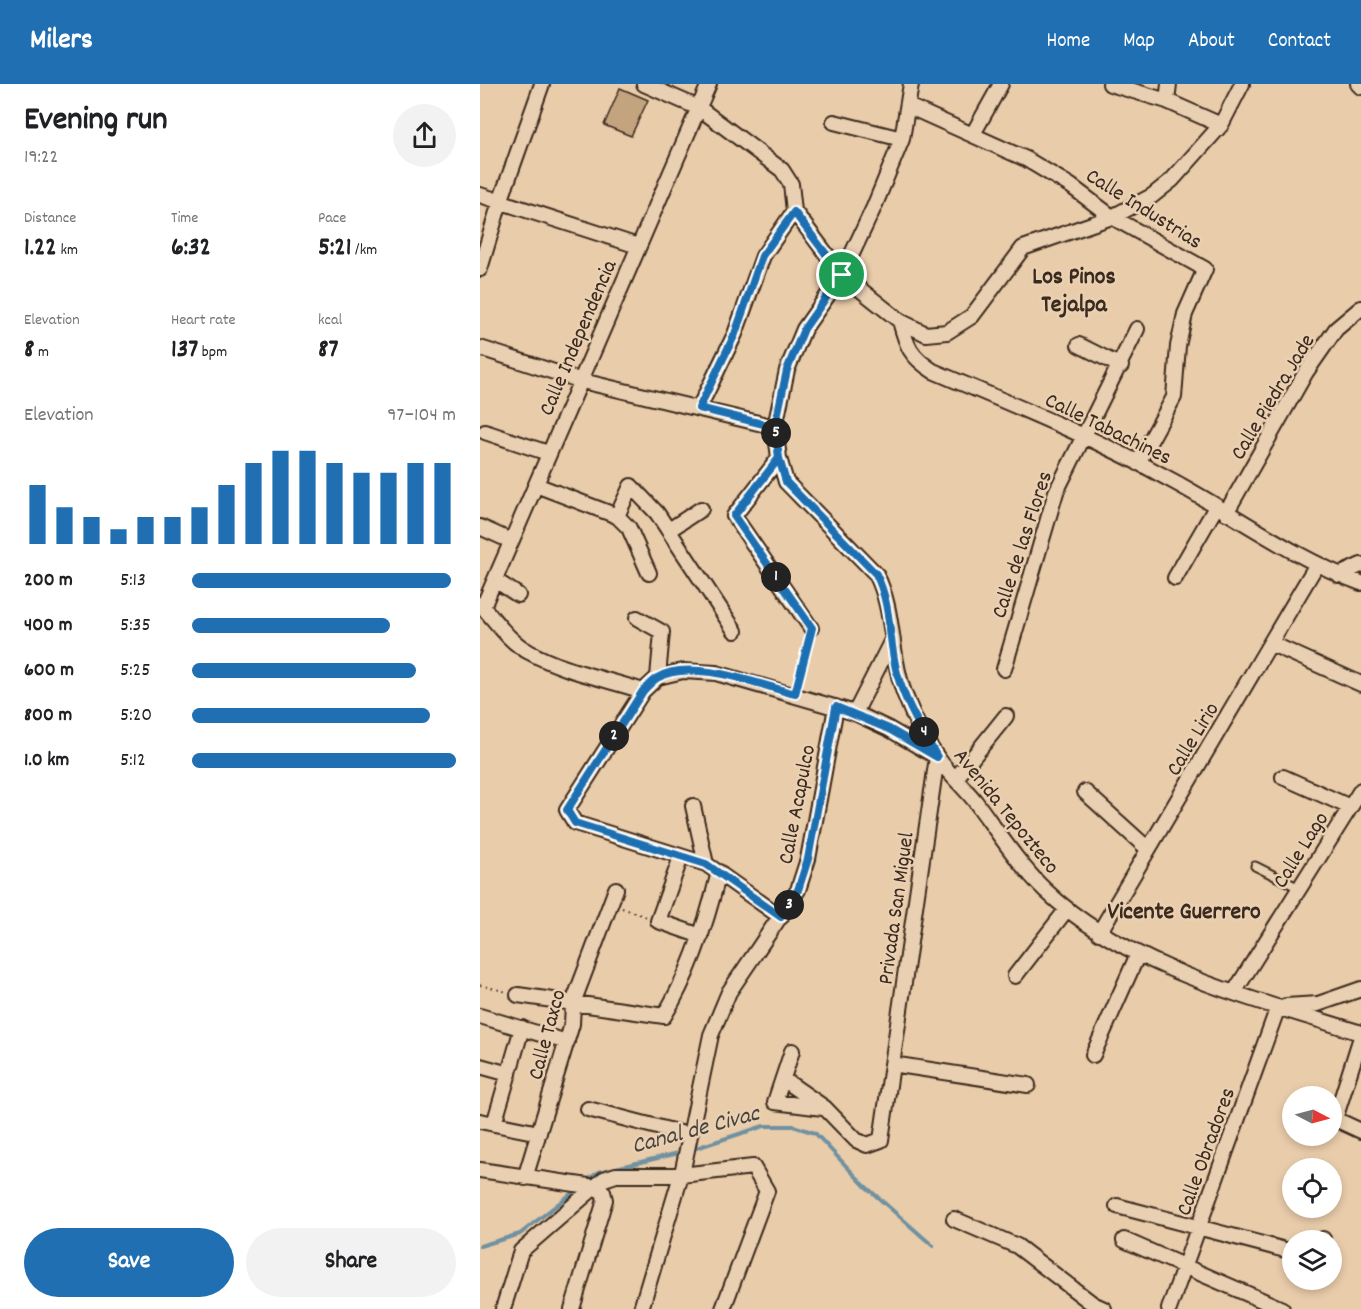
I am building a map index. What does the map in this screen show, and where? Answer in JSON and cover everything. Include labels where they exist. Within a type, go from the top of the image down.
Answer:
[{"type":"street","points":[[480,268],[500,202],[542,84]]},
{"type":"street","points":[[644,84],[699,108],[782,170],[791,184],[794,212],[842,275],[900,321],[926,334],[946,332],[972,316],[1023,248],[1066,231],[1112,217],[1152,196],[1172,180],[1221,125],[1242,84]]},
{"type":"street","name":"Calle Independencia","points":[[482,605],[582,381],[709,84]]},
{"type":"street","name":"Avenida Tepozteco","points":[[911,84],[902,139],[874,207],[842,275],[804,329],[787,370],[775,427],[779,458],[786,482],[876,574],[884,591],[889,612],[891,642],[897,674],[907,702],[937,757],[957,777],[1027,869],[1067,909],[1099,933],[1138,954],[1361,1035]]},
{"type":"street","points":[[973,134],[1001,84]]},
{"type":"street","points":[[1110,84],[1167,101],[1221,125]]},
{"type":"street","points":[[1167,101],[1169,84]]},
{"type":"street","name":"Calle Industrias","points":[[908,106],[1035,164],[1112,217],[1205,269],[1185,314],[1178,346],[1174,397],[1138,463]]},
{"type":"street","points":[[834,122],[902,139]]},
{"type":"street","points":[[480,195],[638,246]]},
{"type":"street","points":[[699,408],[735,334],[762,256],[794,212]]},
{"type":"street","name":"Calle Piedra Jade","points":[[1175,578],[1221,510],[1306,372],[1336,329],[1361,308]]},
{"type":"street","name":"Calle Tabachines","points":[[900,321],[906,346],[916,360],[933,371],[1083,435],[1138,463],[1317,564],[1361,583]]},
{"type":"street","name":"Calle de las Flores","points":[[1004,669],[1056,492],[1137,329]]},
{"type":"street","points":[[1079,345],[1120,366]]},
{"type":"street","points":[[480,348],[582,381],[775,427]]},
{"type":"street","points":[[485,432],[548,453]]},
{"type":"street","points":[[779,458],[734,516],[812,628]]},
{"type":"street","points":[[536,485],[617,516],[629,528],[649,573]]},
{"type":"street","points":[[617,516],[631,486],[645,498],[669,530],[735,631]]},
{"type":"street","points":[[669,530],[702,509]]},
{"type":"street","points":[[480,527],[512,541]]},
{"type":"street","name":"Calle Lirio","points":[[1099,933],[1272,644],[1317,564]]},
{"type":"street","points":[[1339,575],[1361,565]]},
{"type":"street","points":[[495,580],[518,595]]},
{"type":"street","points":[[482,605],[501,629],[528,652],[569,669],[643,691]]},
{"type":"street","points":[[637,618],[662,632],[658,677]]},
{"type":"street","points":[[855,713],[891,642]]},
{"type":"street","points":[[1272,644],[1361,684]]},
{"type":"street","points":[[781,917],[706,864],[575,823],[567,810],[643,691],[658,677],[682,670],[716,673],[855,713],[889,729],[937,757]]},
{"type":"street","name":"Calle Acapulco","points":[[641,1309],[682,1172],[711,1035],[729,992],[798,890],[808,859],[836,707]]},
{"type":"street","points":[[957,777],[1006,716]]},
{"type":"street","name":"Privada San Miguel","points":[[825,1108],[856,1140],[867,1145],[880,1140],[937,757]]},
{"type":"street","points":[[1283,777],[1350,807]]},
{"type":"street","name":"Calle Lago","points":[[1235,991],[1361,790]]},
{"type":"street","points":[[1085,792],[1148,849]]},
{"type":"street","points":[[693,806],[706,864]]},
{"type":"street","points":[[681,857],[658,921],[701,936]]},
{"type":"street","points":[[518,995],[664,1016],[676,996],[701,936],[719,872]]},
{"type":"street","name":"Calle Taxco","points":[[525,1178],[567,1042],[572,1023],[573,1003],[616,889]]},
{"type":"street","points":[[1015,976],[1067,909]]},
{"type":"street","points":[[1093,1055],[1138,954]]},
{"type":"street","points":[[1278,1006],[1318,1004],[1361,989]]},
{"type":"street","name":"Calle Obradores","points":[[1169,1309],[1278,1006]]},
{"type":"street","points":[[480,1016],[567,1042]]},
{"type":"street","points":[[515,1026],[509,1074],[487,1122],[539,1133]]},
{"type":"street","points":[[1361,1035],[1335,1119],[1361,1131]]},
{"type":"street","points":[[792,1051],[776,1102],[825,1108]]},
{"type":"street","points":[[892,1064],[1028,1085]]},
{"type":"street","points":[[480,1066],[509,1074]]},
{"type":"street","points":[[783,1079],[825,1108]]},
{"type":"street","points":[[588,1109],[688,1140]]},
{"type":"street","points":[[503,1309],[521,1251],[591,1186],[616,1175],[753,1167],[767,1191],[723,1309]]},
{"type":"street","points":[[480,1170],[591,1186],[603,1192],[605,1200],[573,1309]]},
{"type":"street","points":[[1117,1206],[1282,1249]]},
{"type":"street","points":[[954,1219],[1017,1246],[1093,1304],[1104,1309]]},
{"type":"street","points":[[1124,1240],[1282,1309]]},
{"type":"lane","points":[[1255,866],[1299,888]]},
{"type":"path","points":[[795,694],[812,628]]},
{"type":"path","points":[[610,903],[658,921]]},
{"type":"path","points":[[480,985],[518,995]]},
{"type":"building","points":[[620,88],[648,100],[631,136],[604,125]]},
{"type":"waterway","name":"Canal de Civac","points":[[690,1150],[764,1126],[793,1126],[815,1133],[865,1186],[933,1246]]},
{"type":"waterway","name":"Canal de Civac","points":[[585,1182],[599,1172],[683,1152]]},
{"type":"waterway","name":"Canal de Civac","points":[[480,1246],[520,1234],[577,1189]]},
{"type":"district","name":"Los Pinos Tejalpa","points":[[1074,289]]},
{"type":"district","name":"Vicente Guerrero","points":[[1184,910]]},
{"type":"route","points":[[842,275],[794,212],[762,256],[735,334],[699,408],[775,427],[779,458],[786,482],[876,574],[884,591],[889,612],[891,642],[897,674],[907,702],[937,757],[889,729],[836,707],[808,859],[798,890],[781,917],[706,864],[575,823],[567,810],[643,691],[658,677],[682,670],[716,673],[795,694],[812,628],[734,516],[779,458],[775,427],[787,370],[804,329],[842,275]]}]
